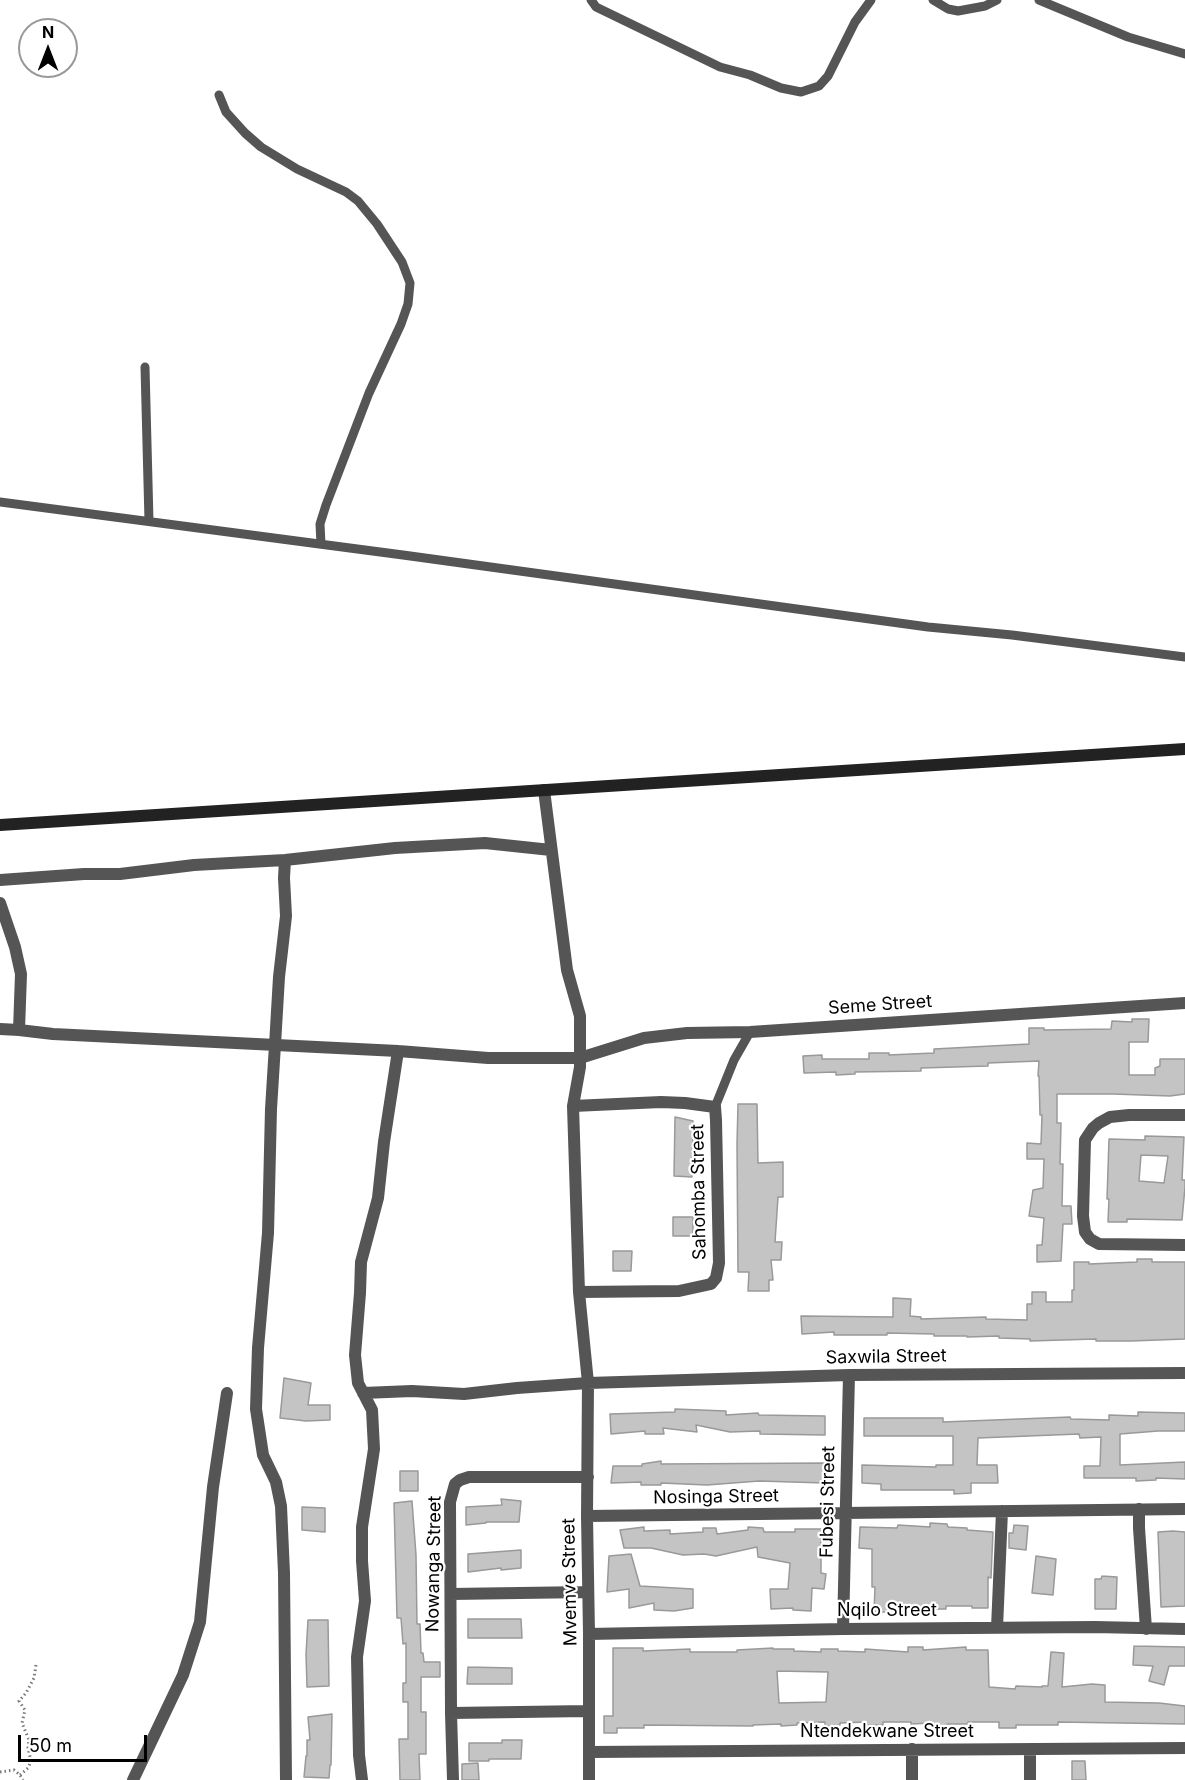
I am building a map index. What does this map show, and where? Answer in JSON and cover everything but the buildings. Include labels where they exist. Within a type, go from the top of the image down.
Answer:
[{"type":"main road","points":[[0,825],[1185,749]]},
{"type":"street","points":[[544,790],[567,970],[580,1016],[580,1067],[573,1106],[579,1292],[588,1383]]},
{"type":"street","points":[[0,880],[120,874],[194,865],[285,860],[395,848],[485,843],[551,850]]},
{"type":"street","points":[[285,860],[286,916],[279,977],[271,1109],[268,1233],[258,1348],[256,1409],[263,1455],[276,1482],[281,1506],[286,1780]]},
{"type":"street","points":[[0,903],[15,947],[21,974],[19,1030]]},
{"type":"street","name":"Seme Street","points":[[0,1029],[53,1034],[398,1051],[488,1058],[580,1058],[644,1038],[687,1033],[750,1032],[1185,1003]]},
{"type":"street","points":[[362,1780],[359,1755],[357,1657],[365,1601],[362,1527],[374,1449],[372,1410],[358,1383],[355,1355],[361,1262],[378,1198],[398,1051]]},
{"type":"street","name":"Sahomba Street","points":[[573,1106],[661,1102],[715,1107],[719,1263],[716,1278],[711,1284],[680,1291],[579,1292]]},
{"type":"street","points":[[1185,1115],[1110,1117],[1093,1128],[1085,1140],[1083,1216],[1084,1232],[1099,1244],[1185,1245]]},
{"type":"street","name":"Saxwila Street","points":[[363,1393],[412,1391],[464,1394],[588,1383],[849,1375],[1185,1373]]},
{"type":"street","name":"Fubesi Street","points":[[843,1629],[849,1375]]},
{"type":"street","name":"Mvemve Street","points":[[588,1383],[589,1780]]},
{"type":"street","points":[[133,1780],[183,1675],[200,1622],[213,1487],[227,1393]]},
{"type":"street","name":"Nowanga Street","points":[[453,1780],[450,1502],[454,1484],[469,1477],[588,1477]]},
{"type":"street","points":[[1139,1509],[1146,1629]]},
{"type":"street","name":"Nosinga Street","points":[[587,1516],[1185,1509]]},
{"type":"street","points":[[997,1628],[1002,1511]]},
{"type":"street","points":[[451,1594],[588,1592]]},
{"type":"street","name":"Nqilo Street","points":[[589,1634],[843,1629],[1095,1627],[1185,1629]]},
{"type":"street","points":[[451,1713],[588,1711]]},
{"type":"street","name":"Ntendekwane Street","points":[[589,1752],[1185,1748]]},
{"type":"street","points":[[912,1749],[912,1780]]},
{"type":"street","points":[[1030,1750],[1030,1780]]},
{"type":"lane","points":[[591,0],[596,8],[720,67],[750,75],[793,92],[805,92],[819,86],[828,76],[855,22],[871,0]]},
{"type":"lane","points":[[933,0],[948,9],[958,11],[985,6],[997,0]]},
{"type":"lane","points":[[1039,0],[1128,37],[1185,54]]},
{"type":"lane","points":[[219,95],[226,112],[261,147],[290,165],[346,192],[358,201],[377,224],[402,262],[410,283],[408,304],[401,324],[369,393],[324,512],[320,524],[321,544]]},
{"type":"lane","points":[[145,367],[149,521]]},
{"type":"lane","points":[[0,502],[928,627],[1185,657]]},
{"type":"lane","points":[[715,1107],[734,1060],[750,1032]]},
{"type":"path","points":[[20,1775],[28,1768],[31,1761],[29,1740],[22,1722],[26,1710],[19,1701],[34,1678],[36,1665]]},
{"type":"path","points":[[0,1772],[14,1770],[22,1780]]}]
